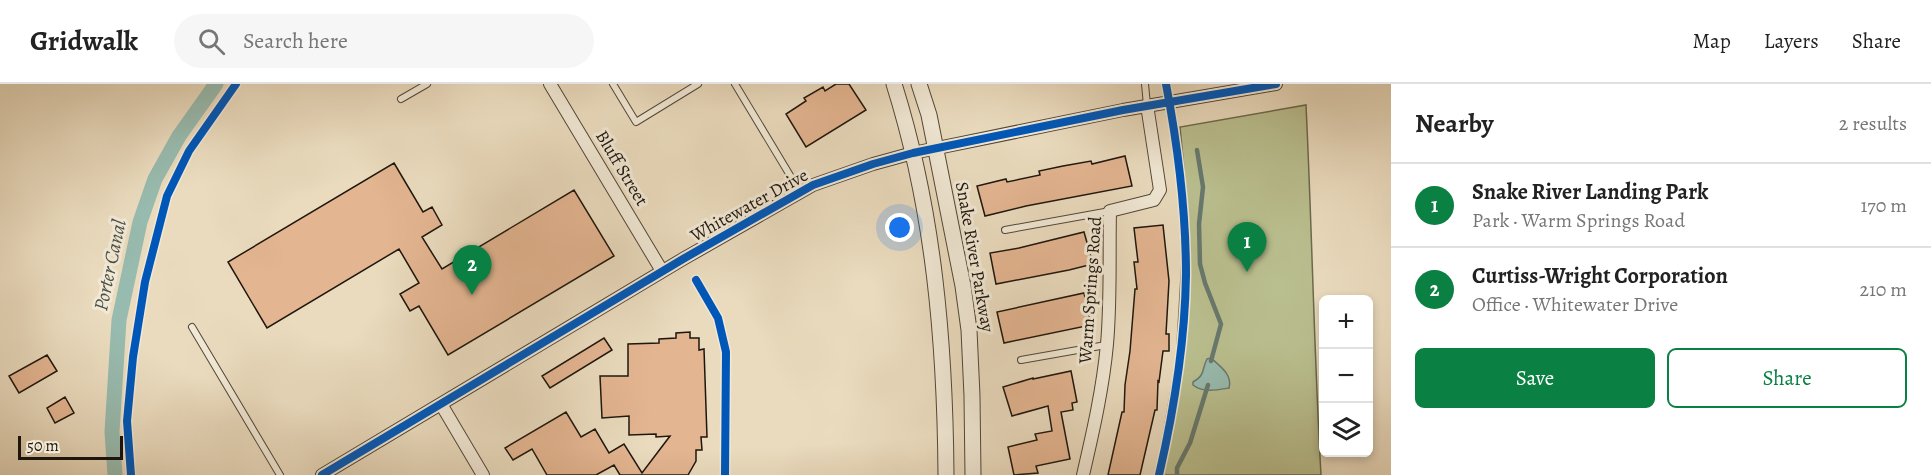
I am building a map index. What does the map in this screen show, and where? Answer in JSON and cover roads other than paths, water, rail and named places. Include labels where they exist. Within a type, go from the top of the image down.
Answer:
[{"type":"street","name":"Bluff Street","points":[[550,84],[662,272]]},
{"type":"street","points":[[894,84],[913,153],[940,313],[946,475]]},
{"type":"street","name":"Snake River Parkway","points":[[920,84],[936,149],[963,286],[969,330],[973,475]]},
{"type":"street","name":"Whitewater Drive","points":[[322,475],[662,272],[800,192],[838,175],[913,153],[1147,105],[1276,84]]},
{"type":"street","name":"Warm Springs Road","points":[[1083,475],[1094,428],[1107,345],[1110,211],[1154,200],[1160,190],[1147,105]]},
{"type":"street","points":[[441,404],[483,475]]},
{"type":"lane","points":[[401,99],[427,84]]},
{"type":"lane","points":[[614,85],[636,122],[698,84]]},
{"type":"lane","points":[[735,84],[800,192]]},
{"type":"lane","points":[[1144,84],[1147,105]]},
{"type":"lane","points":[[1005,230],[1110,211]]},
{"type":"lane","points":[[192,327],[280,475]]},
{"type":"lane","points":[[1021,360],[1107,345]]},
{"type":"water","points":[[1211,358],[1227,375],[1229,388],[1206,390],[1193,385],[1193,382],[1202,374],[1207,359]]},
{"type":"waterway","name":"Porter Canal","points":[[115,475],[112,432],[119,320],[140,222],[155,179],[179,136],[216,84]]},
{"type":"waterway","points":[[1197,150],[1203,187],[1199,224],[1200,264],[1221,324],[1211,361]]},
{"type":"waterway","points":[[1177,475],[1177,468],[1190,443],[1208,385]]},
{"type":"place","name":"Snake River Landing Park","points":[[1247,272]]},
{"type":"place","name":"Curtiss-Wright Corporation","points":[[472,295]]}]
